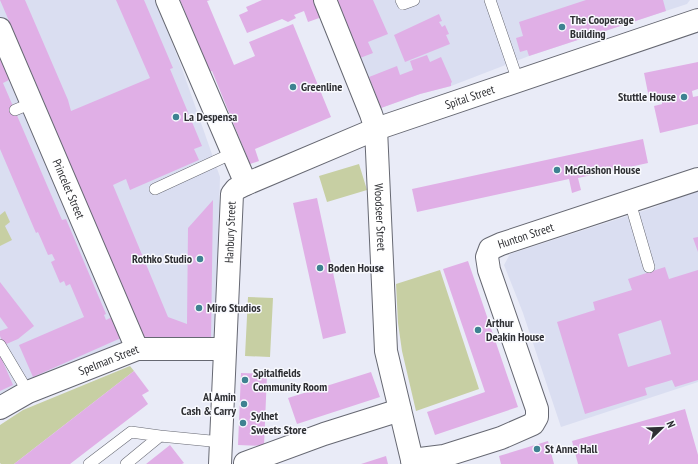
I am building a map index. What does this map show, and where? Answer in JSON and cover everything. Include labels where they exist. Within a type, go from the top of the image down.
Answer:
[{"type":"street","points":[[167,0],[246,184]]},
{"type":"street","name":"Woodseer Street","points":[[325,0],[376,130],[386,351],[413,462]]},
{"type":"street","name":"Spital Street","points":[[246,184],[376,130],[698,20]]},
{"type":"street","name":"Princelet Street","points":[[0,30],[24,107],[137,349]]},
{"type":"street","name":"Hunton Street","points":[[413,462],[444,456],[501,438],[533,424],[537,417],[537,409],[489,270],[487,257],[490,249],[501,244],[698,179]]},
{"type":"street","name":"Hanbury Street","points":[[220,464],[232,194],[236,189],[246,184]]},
{"type":"street","name":"Spelman Street","points":[[0,408],[28,392],[137,349],[225,349]]},
{"type":"street","points":[[245,463],[324,434],[400,410]]},
{"type":"lane","points":[[401,0],[403,4],[414,0]]},
{"type":"lane","points":[[490,0],[518,81]]},
{"type":"lane","points":[[155,188],[233,153]]},
{"type":"lane","points":[[630,202],[649,268]]},
{"type":"lane","points":[[0,345],[28,392]]},
{"type":"lane","points":[[89,464],[131,432],[221,442]]},
{"type":"lane","points":[[126,464],[160,436]]},
{"type":"shaded area","points":[[0,0],[155,0],[180,63],[220,177],[215,344],[139,340],[0,400]]},
{"type":"shaded area","points":[[337,0],[690,0],[687,4],[529,56],[451,86],[420,94],[381,108]]},
{"type":"shaded area","points":[[698,189],[698,382],[561,427],[523,313],[504,265],[510,254],[655,207]]},
{"type":"green space","points":[[359,164],[367,190],[327,202],[319,176]]},
{"type":"green space","points":[[5,211],[10,222],[5,226],[12,240],[0,246],[0,215]]},
{"type":"green space","points":[[440,270],[479,389],[416,411],[402,351],[398,323],[396,284]]},
{"type":"green space","points":[[248,297],[273,298],[270,357],[245,356]]},
{"type":"green space","points":[[130,366],[134,371],[14,464],[0,463],[0,425],[23,410]]},
{"type":"building","points":[[0,0],[25,0],[68,100],[71,111],[150,78],[116,0],[144,0],[173,68],[170,69],[202,146],[194,149],[199,160],[130,190],[126,179],[113,185],[168,317],[187,324],[188,228],[213,200],[211,340],[142,339],[47,109]]},
{"type":"building","points":[[180,0],[210,0],[207,1],[234,65],[255,56],[249,42],[293,24],[331,117],[255,149],[259,161],[250,164],[212,71],[209,72]]},
{"type":"building","points":[[262,0],[316,0],[322,17],[308,22],[304,11],[294,15],[296,18],[288,22],[282,19],[247,33],[239,15],[248,11],[246,7]]},
{"type":"building","points":[[337,0],[373,0],[388,34],[368,42],[373,53],[360,58]]},
{"type":"building","name":"The Cooperage Building","points":[[586,0],[663,0],[666,11],[529,56],[527,50],[520,52],[516,38],[523,36],[519,22]]},
{"type":"building","points":[[439,14],[442,21],[439,22],[442,27],[445,25],[449,34],[446,35],[450,44],[405,62],[394,35]]},
{"type":"building","points":[[0,54],[11,79],[3,83],[62,220],[66,219],[106,314],[104,315],[106,320],[112,317],[121,338],[33,377],[19,345],[84,317],[70,284],[66,286],[64,281],[60,283],[51,262],[55,260],[52,254],[48,255],[38,232],[36,233],[0,149]]},
{"type":"building","points":[[427,55],[430,62],[441,57],[452,82],[451,86],[420,94],[381,108],[369,77],[397,66],[400,75],[413,70],[410,61]]},
{"type":"building","name":"Stuttle House","points":[[698,62],[698,89],[692,91],[693,97],[698,96],[698,124],[660,133],[654,106],[662,104],[662,101],[670,100],[668,94],[649,98],[644,73]]},
{"type":"building","name":"McGlashon House","points":[[643,139],[648,163],[578,178],[581,190],[572,193],[569,179],[417,212],[412,189]]},
{"type":"building","name":"Boden House","points":[[317,198],[346,333],[323,339],[293,203]]},
{"type":"building","points":[[698,237],[698,252],[693,238]]},
{"type":"building","name":"Arthur Deakin House","points":[[468,261],[518,407],[435,435],[427,412],[485,392],[443,269]]},
{"type":"building","points":[[665,267],[669,279],[698,270],[698,380],[675,387],[672,380],[645,388],[647,395],[585,414],[557,322],[595,310],[593,302],[632,290],[628,279]],"holes":[[[661,320],[671,354],[628,367],[618,334]]]},
{"type":"building","points":[[0,282],[34,326],[18,339],[4,345],[0,336],[0,331],[8,328],[0,317]]},
{"type":"building","points":[[0,355],[13,385],[0,391]]},
{"type":"building","points":[[134,371],[149,391],[142,395],[148,404],[70,464],[14,464]]},
{"type":"building","points":[[371,372],[380,397],[297,424],[288,398]]},
{"type":"building","points":[[241,373],[267,374],[264,446],[238,445]]},
{"type":"building","points":[[685,409],[698,455],[698,464],[578,464],[572,441]]},
{"type":"building","name":"St Anne Hall","points":[[548,441],[554,464],[501,464],[499,456]]},
{"type":"building","points":[[170,445],[184,463],[146,464]]},
{"type":"building","points":[[386,456],[388,464],[361,464]]},
{"type":"place","name":"The Cooperage Building","points":[[562,27]]},
{"type":"place","name":"Greenline","points":[[293,87]]},
{"type":"place","name":"Stuttle House","points":[[684,97]]},
{"type":"place","name":"La Despensa","points":[[176,117]]},
{"type":"place","name":"McGlashon House","points":[[557,170]]},
{"type":"place","name":"Rothko Studio","points":[[200,259]]},
{"type":"place","name":"Boden House","points":[[320,268]]},
{"type":"place","name":"Miro Studios","points":[[199,308]]},
{"type":"place","name":"Arthur Deakin House","points":[[478,330]]},
{"type":"place","name":"Spitalfields Community Room","points":[[245,380]]},
{"type":"place","name":"Al Amin Cash & Carry","points":[[244,404]]},
{"type":"place","name":"Sylhet Sweets Store","points":[[243,423]]},
{"type":"place","name":"St Anne Hall","points":[[537,449]]}]
